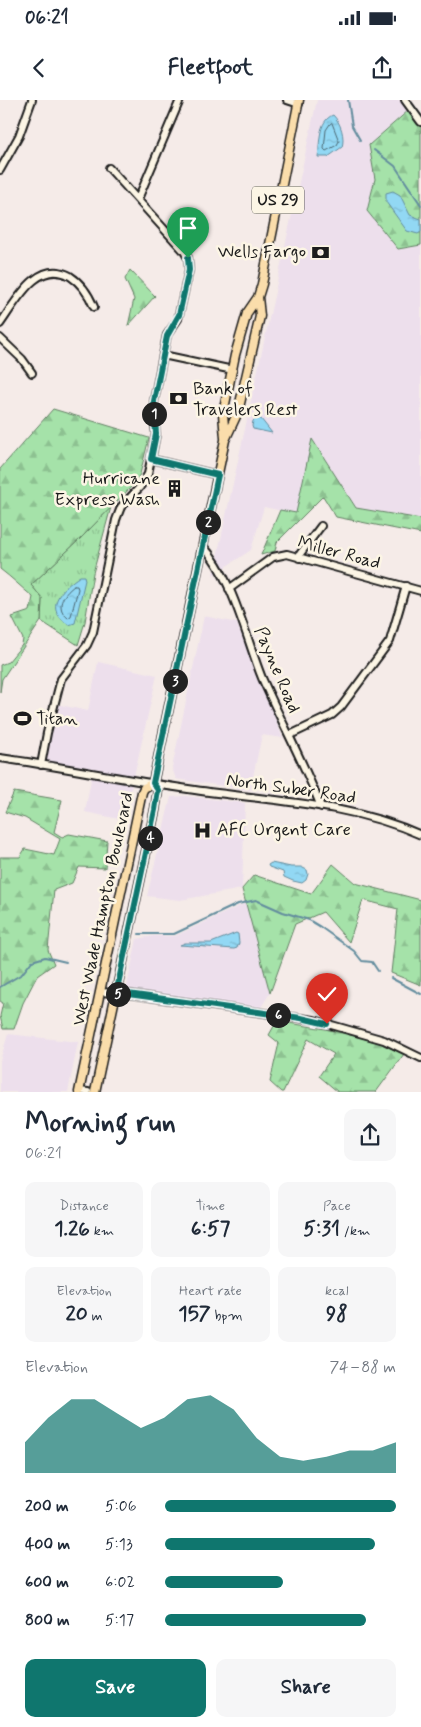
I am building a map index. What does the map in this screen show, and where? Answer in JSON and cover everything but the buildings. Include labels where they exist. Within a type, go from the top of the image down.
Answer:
[{"type":"main road","name":"US 29","points":[[153,783],[226,440],[238,412],[260,316],[258,297],[299,102]]},
{"type":"main road","name":"US 29","points":[[226,440],[223,414],[235,355],[247,313],[258,297]]},
{"type":"main road","name":"West Wade Hampton Boulevard","points":[[79,1091],[142,792],[144,788],[153,783],[158,790],[155,810],[95,1092]]},
{"type":"street","points":[[0,170],[19,136],[32,100]]},
{"type":"street","points":[[138,199],[180,100]]},
{"type":"street","points":[[287,100],[299,102]]},
{"type":"street","points":[[405,100],[421,122]]},
{"type":"street","points":[[41,764],[46,733],[61,679],[87,645],[93,632],[116,520],[121,507],[140,487],[148,474],[156,434],[154,401],[163,354],[167,336],[178,319],[189,264],[184,251],[109,168]]},
{"type":"street","points":[[0,324],[31,283],[40,275],[50,271],[61,272],[74,279],[88,294],[94,307]]},
{"type":"street","points":[[0,338],[22,359],[32,374]]},
{"type":"street","points":[[163,354],[232,370]]},
{"type":"street","points":[[151,459],[218,475]]},
{"type":"street","points":[[298,558],[321,526]]},
{"type":"street","name":"Payne Road","points":[[203,546],[210,553],[229,589],[262,678],[290,735],[321,807]]},
{"type":"street","name":"Miller Road","points":[[229,589],[276,556],[287,554],[421,591]]},
{"type":"street","points":[[290,735],[332,715],[341,707],[390,641],[406,586]]},
{"type":"street","name":"North Suber Road","points":[[0,758],[196,790],[321,807],[376,818],[421,835]]},
{"type":"street","points":[[100,992],[128,994],[314,1020],[384,1040],[421,1058]]},
{"type":"street","points":[[79,1091],[88,1092]]},
{"type":"shaded area","points":[[317,100],[401,100],[409,110],[369,145],[375,179],[367,211],[398,249],[421,245],[421,519],[356,508],[312,440],[296,514],[264,507],[251,550],[213,575]]},
{"type":"shaded area","points":[[204,616],[237,623],[283,738],[262,735],[250,790],[176,779],[172,768]]},
{"type":"shaded area","points":[[98,662],[157,675],[124,820],[85,812],[92,774],[39,763],[51,703],[88,711]]},
{"type":"shaded area","points":[[185,796],[245,803],[242,889],[180,900],[147,896],[171,797]]},
{"type":"shaded area","points":[[246,903],[270,993],[260,1009],[229,1007],[126,991],[137,939],[153,936],[175,936]]},
{"type":"shaded area","points":[[8,1034],[78,1042],[68,1092],[0,1092],[0,1061]]},
{"type":"green space","points":[[409,110],[421,125],[421,245],[398,249],[367,211],[375,179],[369,145]]},
{"type":"green space","points":[[130,270],[155,296],[128,326],[134,299],[125,279]]},
{"type":"green space","points":[[53,409],[149,438],[140,474],[135,483],[31,585],[42,598],[41,621],[2,679],[0,692],[0,665],[8,662],[22,645],[23,639],[12,617],[30,611],[33,597],[0,569],[0,469]]},
{"type":"green space","points":[[312,439],[356,508],[421,519],[421,534],[336,517],[323,496],[277,542],[275,551],[261,555],[280,510],[296,513]]},
{"type":"green space","points":[[111,507],[93,573],[85,622],[78,645],[41,621],[42,598],[31,585]]},
{"type":"green space","points":[[14,792],[62,800],[54,832],[62,837],[69,834],[107,841],[105,868],[79,867],[72,883],[54,890],[48,950],[54,964],[37,976],[23,1003],[14,1029],[3,1029],[0,1016],[3,1003],[0,1001],[0,857],[20,857],[25,849],[54,855],[60,839],[25,818],[5,812]]},
{"type":"green space","points":[[333,864],[355,883],[421,900],[421,985],[391,973],[398,909],[363,900],[349,942],[323,912],[295,924],[270,993],[242,889],[254,875],[311,894]]},
{"type":"green space","points":[[277,1021],[325,1029],[375,1041],[404,1054],[376,1092],[338,1092],[319,1076],[334,1054],[308,1039],[283,1092],[281,1092],[270,1082],[279,1043],[269,1035]]},
{"type":"water","points":[[333,115],[342,130],[342,147],[328,157],[318,157],[322,127],[328,118]]},
{"type":"water","points":[[393,191],[400,195],[410,215],[421,219],[421,232],[418,234],[407,231],[386,202],[386,193]]},
{"type":"water","points":[[257,417],[261,419],[272,433],[253,429],[253,421]]},
{"type":"water","points":[[80,576],[84,576],[85,580],[75,623],[69,625],[61,619],[57,612],[57,599],[66,587]]},
{"type":"water","points":[[271,863],[301,867],[307,870],[306,880],[302,883],[284,877],[283,872],[269,867],[268,865]]},
{"type":"water","points":[[236,933],[238,934],[239,943],[237,948],[234,949],[180,945],[185,943],[211,943]]},
{"type":"waterway","points":[[348,100],[352,126],[360,140]]},
{"type":"waterway","points":[[374,150],[395,166],[421,205]]},
{"type":"waterway","points":[[139,934],[174,934],[238,904],[256,900],[283,912],[309,920],[354,951],[362,961],[372,962],[378,971]]},
{"type":"waterway","points":[[0,987],[22,974],[32,961],[45,957],[66,962]]},
{"type":"waterway","points":[[391,978],[421,994]]},
{"type":"place","name":"Wells Fargo","points":[[320,252]]},
{"type":"place","name":"Bank of Travelers Rest","points":[[179,399]]},
{"type":"place","name":"Hurricane Express Wash","points":[[174,489]]},
{"type":"place","name":"Titan","points":[[22,719]]},
{"type":"place","name":"AFC Urgent Care","points":[[203,830]]},
{"type":"route","points":[[188,258],[189,270],[179,315],[167,336],[154,401],[156,434],[151,459],[218,475],[153,783],[158,790],[155,810],[116,994],[128,994],[301,1018],[327,1024]]}]
